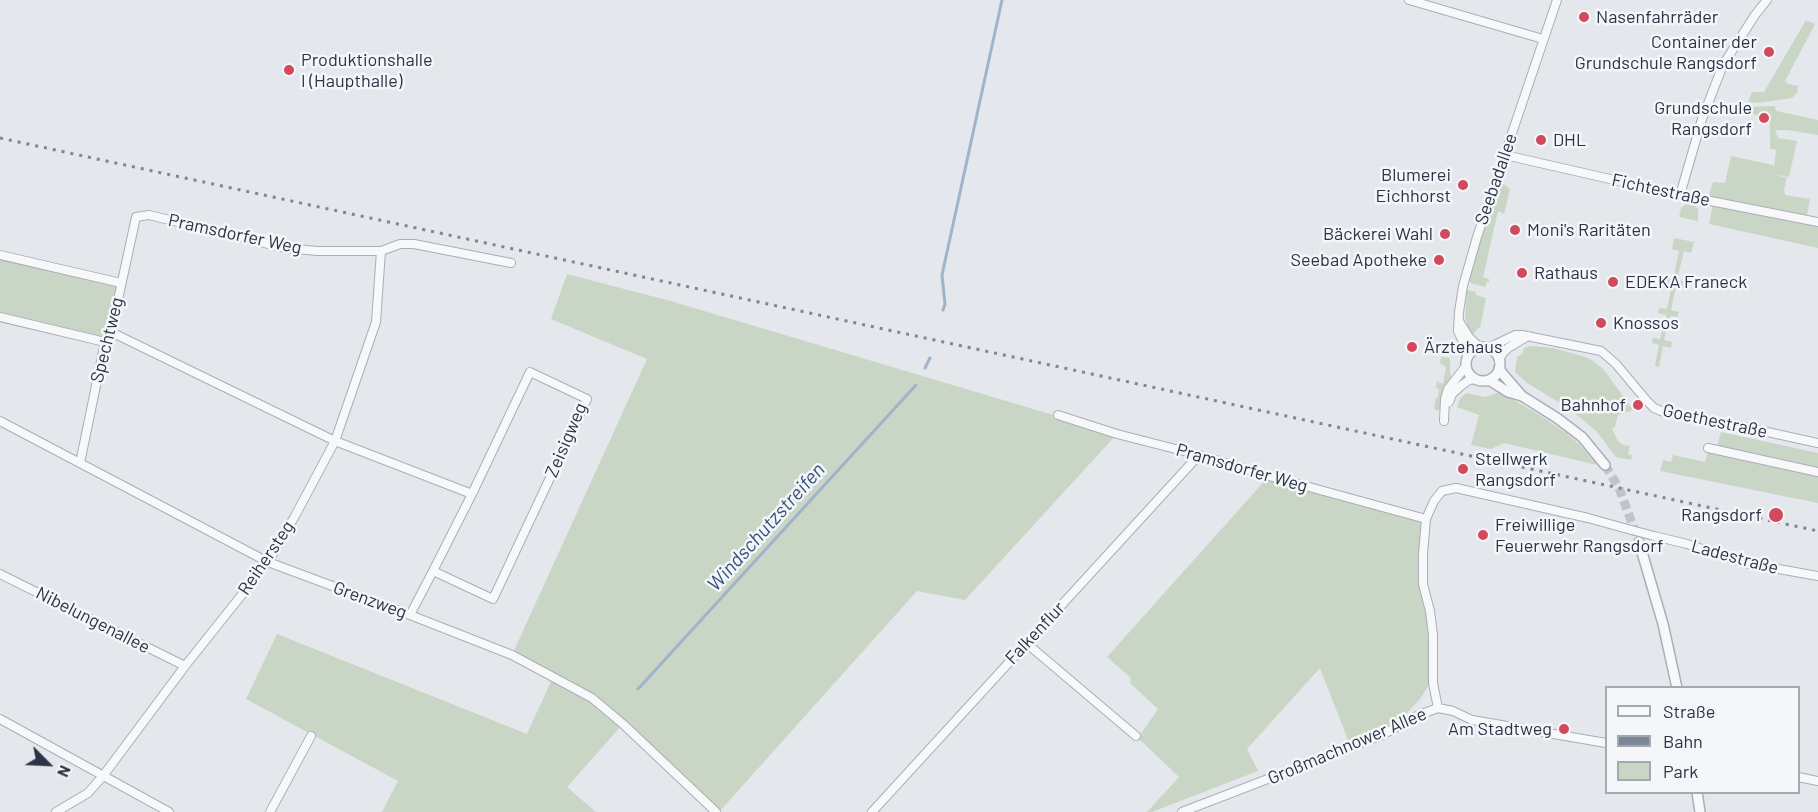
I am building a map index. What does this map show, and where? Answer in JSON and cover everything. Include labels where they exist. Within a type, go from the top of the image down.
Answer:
[{"type":"street","points":[[1409,0],[1543,39]]},
{"type":"street","name":"Seebadallee","points":[[1469,355],[1459,336],[1463,286],[1477,237],[1557,0]]},
{"type":"street","points":[[1680,195],[1702,119],[1724,65],[1767,0]]},
{"type":"street","name":"Fichtestraße","points":[[1505,155],[1680,195],[1818,222]]},
{"type":"street","name":"Pramsdorfer Weg","points":[[136,217],[149,215],[285,248],[317,251],[381,251],[400,244],[414,244],[511,263]]},
{"type":"street","name":"Spechtweg","points":[[80,463],[105,342],[111,332],[136,217]]},
{"type":"street","name":"Reihersteg","points":[[56,812],[88,793],[103,776],[185,666],[268,562],[295,516],[335,441],[376,322],[381,251]]},
{"type":"street","points":[[0,255],[121,283]]},
{"type":"street","points":[[0,317],[105,342]]},
{"type":"street","points":[[1459,320],[1476,344],[1495,353],[1502,373],[1522,396]]},
{"type":"street","points":[[111,332],[335,441],[472,494]]},
{"type":"street","name":"Goethestraße","points":[[1485,348],[1515,335],[1601,351],[1616,364],[1647,401],[1661,411],[1818,443]]},
{"type":"street","points":[[1466,366],[1469,374],[1475,379],[1489,380],[1496,375],[1502,354],[1508,348],[1530,336]]},
{"type":"street","points":[[1444,422],[1448,389],[1466,366],[1469,355],[1474,350],[1485,348]]},
{"type":"street","name":"Zeisigweg","points":[[411,615],[530,372],[587,399],[493,599],[433,571]]},
{"type":"street","points":[[1445,412],[1452,394],[1469,380],[1475,379]]},
{"type":"street","points":[[1489,380],[1508,392],[1522,396],[1557,418],[1582,437],[1605,465]]},
{"type":"street","name":"Pramsdorfer Weg","points":[[1058,416],[1426,519]]},
{"type":"street","name":"Grenzweg","points":[[0,421],[268,562],[512,655],[592,698],[623,724],[716,812]]},
{"type":"street","points":[[1708,448],[1818,472]]},
{"type":"street","name":"Falkenflur","points":[[872,812],[1025,642],[1199,455]]},
{"type":"street","name":"Ladestraße","points":[[1442,492],[1456,488],[1577,515],[1687,544],[1745,563],[1818,576]]},
{"type":"street","name":"Großmachnower Allee","points":[[1182,812],[1382,735],[1437,708],[1433,683],[1433,635],[1423,584],[1423,554],[1426,519],[1434,501],[1442,492]]},
{"type":"street","points":[[1639,542],[1663,624],[1677,686]]},
{"type":"street","name":"Nibelungenallee","points":[[0,574],[185,666]]},
{"type":"street","points":[[1025,642],[1136,736]]},
{"type":"street","points":[[1437,708],[1453,711],[1472,720],[1605,743]]},
{"type":"street","points":[[0,720],[169,812]]},
{"type":"street","points":[[270,812],[311,736]]},
{"type":"street","points":[[1800,777],[1818,781]]},
{"type":"street","points":[[1697,794],[1700,812]]},
{"type":"green space","points":[[1806,20],[1815,24],[1785,81],[1798,86],[1797,93],[1792,98],[1758,103],[1748,102],[1752,92],[1764,92]]},
{"type":"green space","points":[[1775,106],[1776,111],[1818,120],[1818,135],[1775,130],[1778,138],[1797,141],[1789,177],[1773,174],[1787,178],[1785,195],[1810,199],[1806,220],[1708,198],[1713,182],[1725,183],[1731,156],[1774,167],[1776,150],[1770,149],[1770,124],[1757,115],[1749,113],[1748,107]]},
{"type":"green space","points":[[1504,184],[1510,189],[1504,214],[1498,211],[1483,277],[1489,279],[1485,287],[1471,283],[1469,279],[1499,185]]},
{"type":"green space","points":[[1687,203],[1693,204],[1698,209],[1698,221],[1679,217],[1681,208]]},
{"type":"green space","points":[[1713,204],[1818,227],[1818,248],[1709,224]]},
{"type":"green space","points":[[1674,238],[1694,242],[1691,253],[1684,251],[1677,280],[1685,282],[1684,287],[1676,286],[1671,310],[1679,312],[1677,317],[1670,316],[1664,340],[1672,342],[1671,348],[1663,346],[1659,367],[1655,366],[1659,345],[1652,343],[1653,338],[1660,339],[1666,315],[1658,313],[1659,308],[1667,309],[1672,285],[1665,283],[1666,277],[1673,279],[1679,251],[1672,249]]},
{"type":"green space","points":[[0,254],[121,283],[105,342],[0,317]]},
{"type":"green space","points":[[567,274],[674,302],[1117,434],[965,600],[917,591],[719,812],[623,724],[567,787],[596,812],[382,812],[398,781],[246,699],[277,634],[527,734],[553,677],[512,655],[647,359],[551,319]]},
{"type":"green space","points":[[1467,290],[1486,298],[1480,328],[1471,334],[1465,318]]},
{"type":"green space","points":[[1531,346],[1553,348],[1582,356],[1592,360],[1604,370],[1633,410],[1618,415],[1615,427],[1612,429],[1618,441],[1630,446],[1628,454],[1632,455],[1631,460],[1616,457],[1597,432],[1582,419],[1527,383],[1515,372],[1517,357],[1523,353],[1524,348]]},
{"type":"green space","points":[[1441,357],[1449,358],[1452,377],[1444,389],[1441,407],[1438,411],[1434,409],[1439,389],[1436,388],[1437,381],[1443,384],[1446,367],[1440,363]]},
{"type":"green space","points":[[1500,392],[1566,433],[1597,465],[1504,443],[1491,449],[1471,445],[1479,415],[1457,407],[1460,399],[1466,393],[1485,397]]},
{"type":"green space","points":[[1721,432],[1818,453],[1818,503],[1660,471],[1663,460],[1671,462],[1673,455],[1705,462],[1708,450],[1716,451]]},
{"type":"green space","points":[[1269,476],[1426,519],[1423,554],[1430,611],[1430,683],[1420,699],[1405,715],[1389,725],[1348,740],[1320,668],[1247,749],[1258,771],[1147,812],[1179,777],[1138,738],[1158,709],[1130,683],[1131,678],[1107,657]]},
{"type":"waterway","name":"Windschutzstreifen","points":[[943,310],[945,304],[942,275],[1002,0]]},
{"type":"waterway","name":"Windschutzstreifen","points":[[925,368],[930,358]]},
{"type":"waterway","name":"Windschutzstreifen","points":[[638,689],[916,385]]},
{"type":"tunnel","points":[[1605,465],[1619,488],[1639,542]]},
{"type":"railway","points":[[0,138],[1818,531]]},
{"type":"place","name":"Nasenfahrräder","points":[[1584,17]]},
{"type":"place","name":"Container der Grundschule Rangsdorf","points":[[1769,52]]},
{"type":"place","name":"Produktionshalle I (Haupthalle)","points":[[289,70]]},
{"type":"place","name":"Grundschule Rangsdorf","points":[[1764,118]]},
{"type":"place","name":"DHL","points":[[1541,140]]},
{"type":"place","name":"Blumerei Eichhorst","points":[[1463,185]]},
{"type":"place","name":"Moni's Raritäten","points":[[1515,230]]},
{"type":"place","name":"Bäckerei Wahl","points":[[1445,234]]},
{"type":"place","name":"Seebad Apotheke","points":[[1439,260]]},
{"type":"place","name":"Rathaus","points":[[1522,273]]},
{"type":"place","name":"EDEKA Franeck","points":[[1613,282]]},
{"type":"place","name":"Knossos","points":[[1601,323]]},
{"type":"place","name":"Ärztehaus","points":[[1412,347]]},
{"type":"place","name":"Bahnhof","points":[[1638,405]]},
{"type":"place","name":"Stellwerk Rangsdorf","points":[[1463,469]]},
{"type":"place","name":"Rangsdorf","points":[[1776,515]]},
{"type":"place","name":"Freiwillige Feuerwehr Rangsdorf","points":[[1483,535]]},
{"type":"place","name":"Am Stadtweg","points":[[1564,729]]}]
